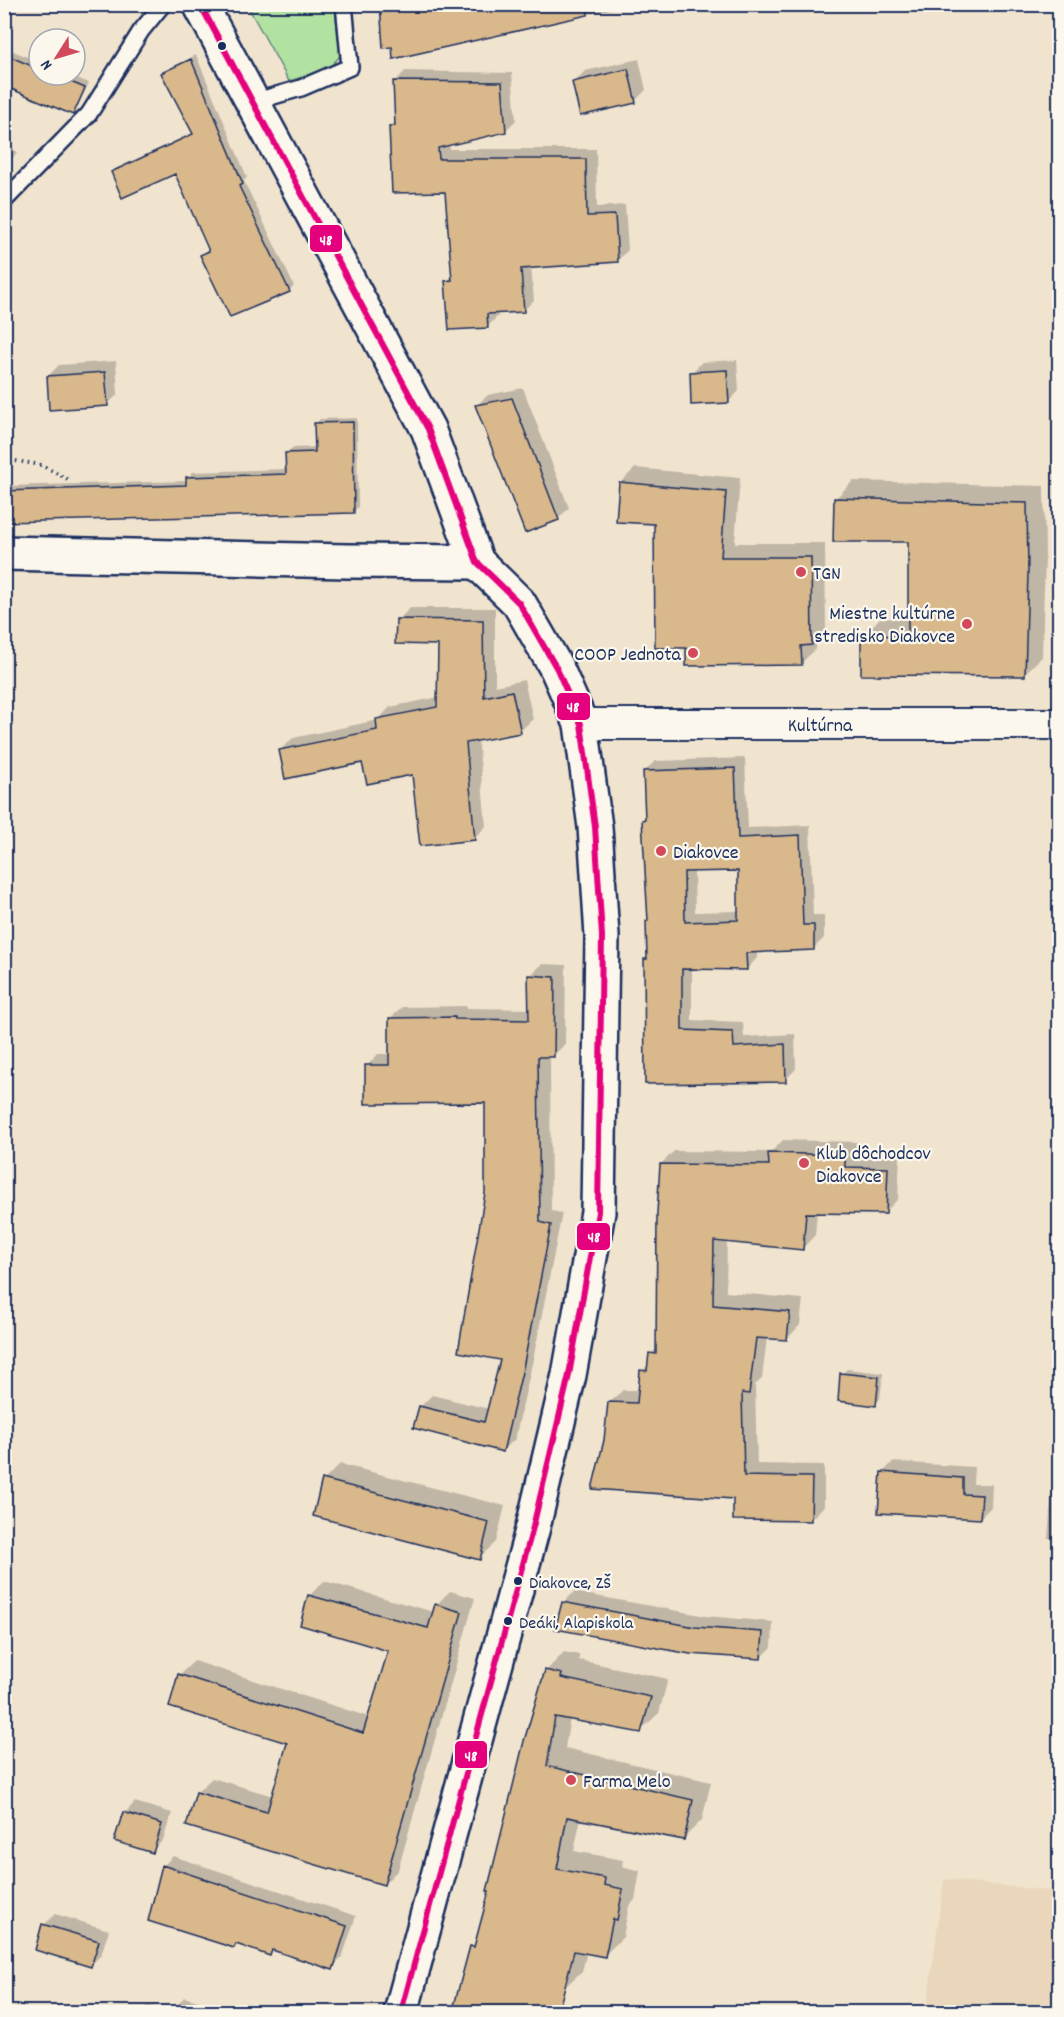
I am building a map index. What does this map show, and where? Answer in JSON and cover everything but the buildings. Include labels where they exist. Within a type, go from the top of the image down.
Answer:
[{"type":"street","points":[[200,4],[428,429],[477,562],[519,603],[557,669],[580,724],[595,827],[602,936],[598,1212],[569,1375],[533,1527],[401,2013]]},
{"type":"street","points":[[4,553],[477,562]]},
{"type":"street","name":"Kultúrna","points":[[580,724],[1059,724]]},
{"type":"lane","points":[[4,201],[88,114],[141,31],[163,4]]},
{"type":"lane","points":[[253,102],[301,88],[350,67],[344,4]]},
{"type":"path","points":[[4,459],[41,465],[71,481]]},
{"type":"shaded area","points":[[944,1879],[1059,1892],[1059,2012],[926,2012]]},
{"type":"green space","points":[[247,5],[335,5],[340,56],[327,70],[289,81]]},
{"type":"transit line","name":"48","points":[[200,4],[428,429],[477,562],[519,603],[557,669],[581,724],[595,827],[602,936],[598,1212],[569,1375],[533,1527],[401,2012]]},
{"type":"place","name":"TGN","points":[[801,572]]},
{"type":"place","name":"Miestne kultúrne stredisko Diakovce","points":[[967,624]]},
{"type":"place","name":"COOP Jednota","points":[[693,653]]},
{"type":"place","name":"Diakovce","points":[[661,851]]},
{"type":"place","name":"Klub dôchodcov Diakovce","points":[[804,1163]]},
{"type":"place","name":"Diakovce, ZŠ","points":[[518,1581]]},
{"type":"place","name":"Deáki, Alapiskola","points":[[508,1621]]},
{"type":"place","name":"Farma Melo","points":[[571,1780]]}]
